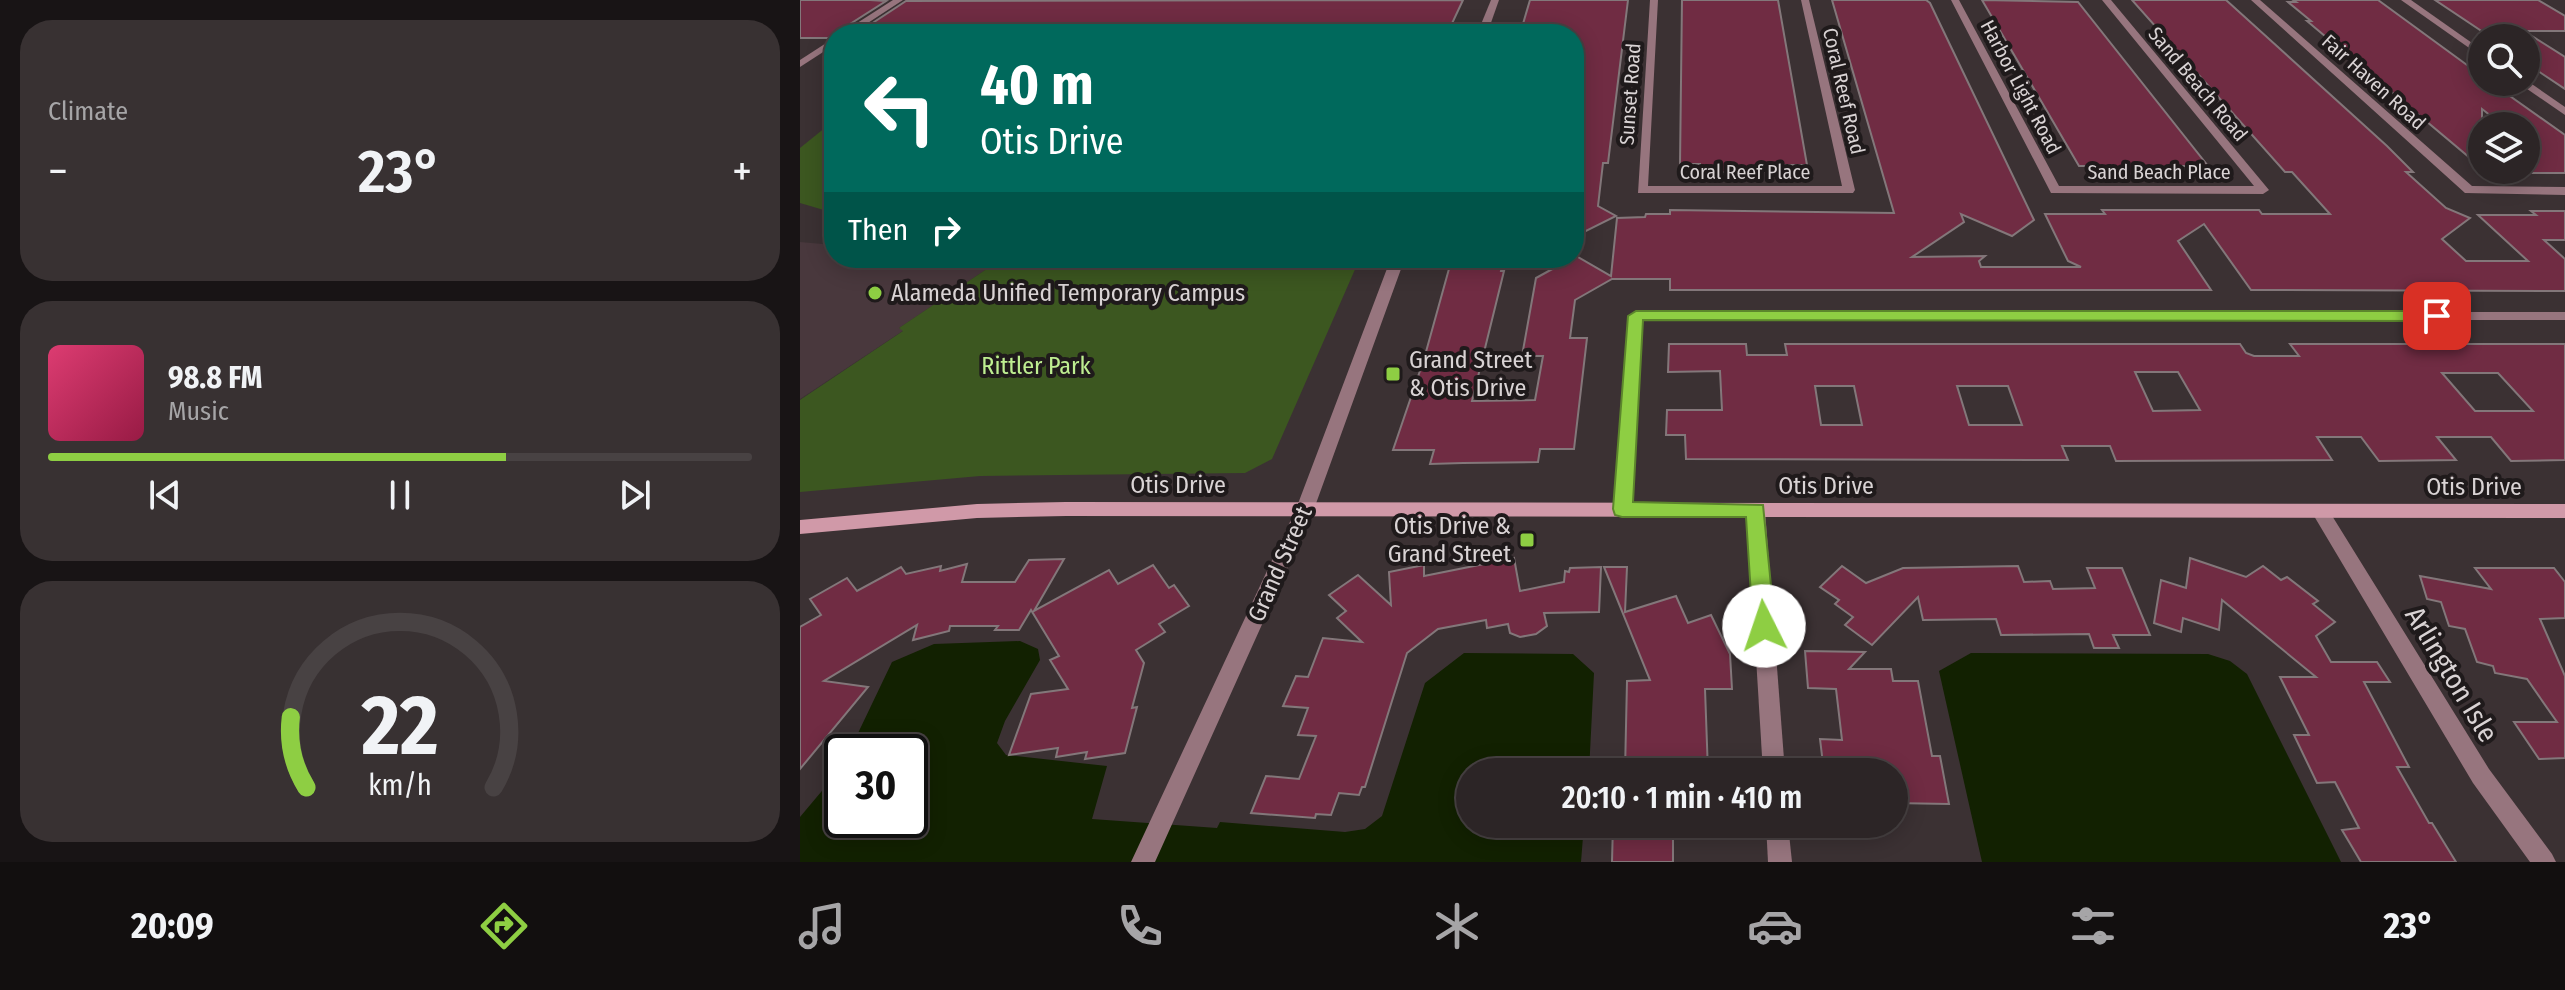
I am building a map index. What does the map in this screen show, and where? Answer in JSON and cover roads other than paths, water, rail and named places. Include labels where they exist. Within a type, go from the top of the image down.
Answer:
[{"type":"main road","name":"Otis Drive","points":[[800,527],[977,511],[2565,511]]},
{"type":"street","points":[[861,24],[899,0]]},
{"type":"street","points":[[1486,24],[1495,0]]},
{"type":"street","name":"Sunset Road","points":[[1642,190],[1654,0]]},
{"type":"street","name":"Coral Reef Road","points":[[1805,0],[1849,190]]},
{"type":"street","name":"Harbor Light Road","points":[[1955,0],[2055,190]]},
{"type":"street","name":"Sand Beach Road","points":[[2106,0],[2263,190]]},
{"type":"street","name":"Fair Haven Road","points":[[2255,0],[2469,190],[2565,191]]},
{"type":"street","points":[[2405,0],[2468,44]]},
{"type":"street","points":[[800,64],[824,48]]},
{"type":"street","points":[[2540,95],[2565,112]]},
{"type":"street","name":"Coral Reef Place","points":[[1642,190],[1849,190]]},
{"type":"street","name":"Sand Beach Place","points":[[2055,190],[2263,190]]},
{"type":"street","name":"Grand Street","points":[[1143,862],[1305,509],[1394,268]]},
{"type":"street","points":[[1622,509],[1636,316],[2565,316]]},
{"type":"street","points":[[1756,510],[1773,758]]},
{"type":"street","name":"Arlington Isle","points":[[2320,511],[2481,776],[2544,862]]},
{"type":"street","points":[[1778,838],[1780,862]]},
{"type":"place","name":"Alameda Unified Temporary Campus","points":[[875,293]]},
{"type":"place","name":"Grand Street & Otis Drive","points":[[1393,374]]},
{"type":"place","name":"Otis Drive & Grand Street","points":[[1527,540]]},
{"type":"park label","name":"Rittler Park","points":[[1036,366]]}]
